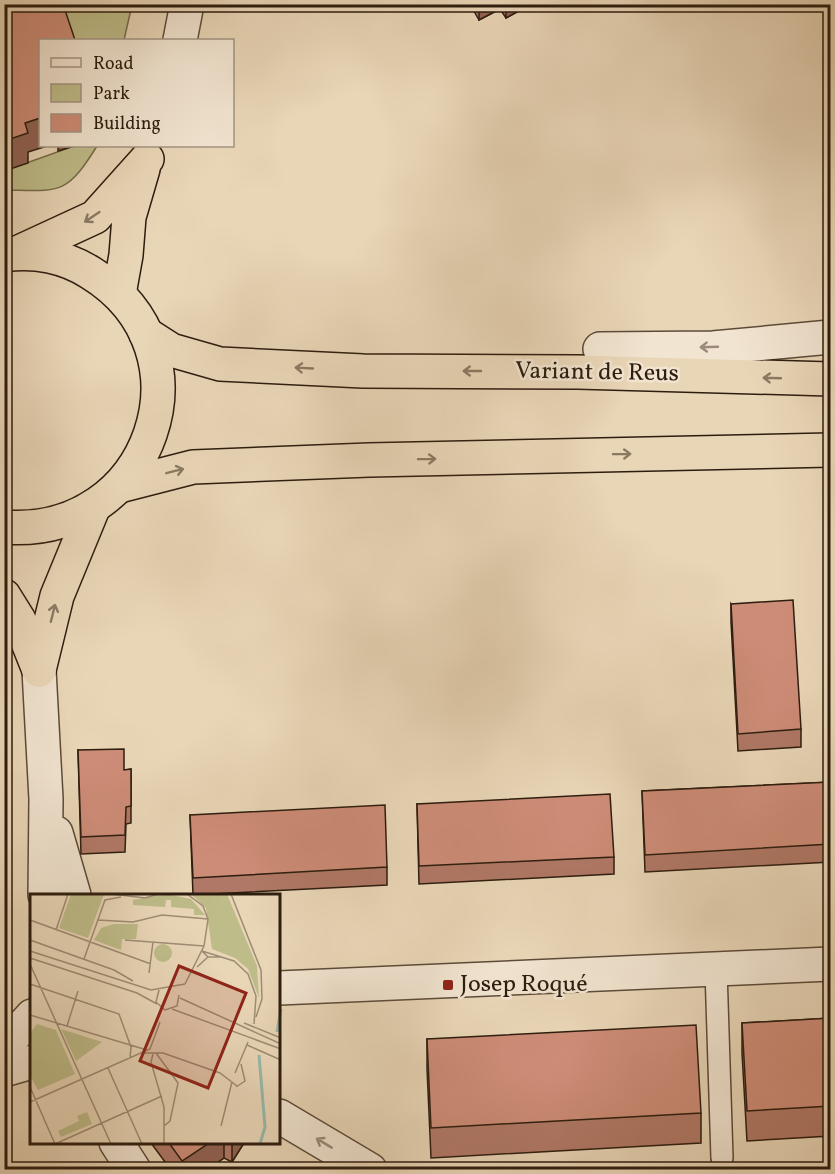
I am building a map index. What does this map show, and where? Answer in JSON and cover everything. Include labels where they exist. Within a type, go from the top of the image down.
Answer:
[{"type":"highway","points":[[11,254],[95,217],[149,152]]},
{"type":"highway","points":[[119,294],[126,255],[129,217],[149,152]]},
{"type":"highway","points":[[11,254],[40,254],[61,259],[101,279],[119,294],[134,313],[146,334],[156,365],[158,398],[152,430],[139,460],[107,496],[57,596],[39,670]]},
{"type":"highway","name":"Variant de Reus","points":[[146,334],[171,350],[220,364],[363,371],[589,361],[831,379]]},
{"type":"highway","points":[[4,527],[22,528],[48,525],[72,518],[107,496],[193,467],[369,460],[831,450]]},
{"type":"highway","points":[[4,596],[19,620],[39,670]]},
{"type":"street","points":[[180,39],[188,4]]},
{"type":"street","points":[[589,361],[831,337]]},
{"type":"street","points":[[39,670],[46,799],[45,894]]},
{"type":"street","points":[[46,799],[74,894]]},
{"type":"street","points":[[280,988],[831,964]]},
{"type":"street","points":[[4,1070],[30,1063]]},
{"type":"street","points":[[280,1117],[370,1170]]},
{"type":"street","points":[[117,1144],[134,1170]]},
{"type":"lane","points":[[716,970],[722,1158]]},
{"type":"green space","points":[[52,5],[132,5],[124,39],[65,39]]},
{"type":"green space","points":[[71,147],[96,147],[69,182],[50,190],[5,190],[4,171]]},
{"type":"building","points":[[4,4],[63,4],[75,39],[39,39],[39,118],[25,123],[28,133],[4,141]]},
{"type":"building","points":[[793,600],[801,729],[738,734],[731,604]]},
{"type":"building","points":[[124,749],[124,770],[131,769],[131,806],[126,807],[125,835],[81,837],[78,750]]},
{"type":"building","points":[[831,782],[831,844],[645,855],[642,791]]},
{"type":"building","points":[[610,794],[614,857],[419,866],[417,804]]},
{"type":"building","points":[[385,805],[387,867],[193,878],[190,815]]},
{"type":"building","points":[[831,1018],[831,1106],[747,1111],[742,1023]]},
{"type":"building","points":[[696,1025],[701,1113],[431,1128],[427,1039]]},
{"type":"building","points":[[170,1144],[208,1144],[182,1161]]},
{"type":"place","name":"Josep Roqué","points":[[448,985]]}]
